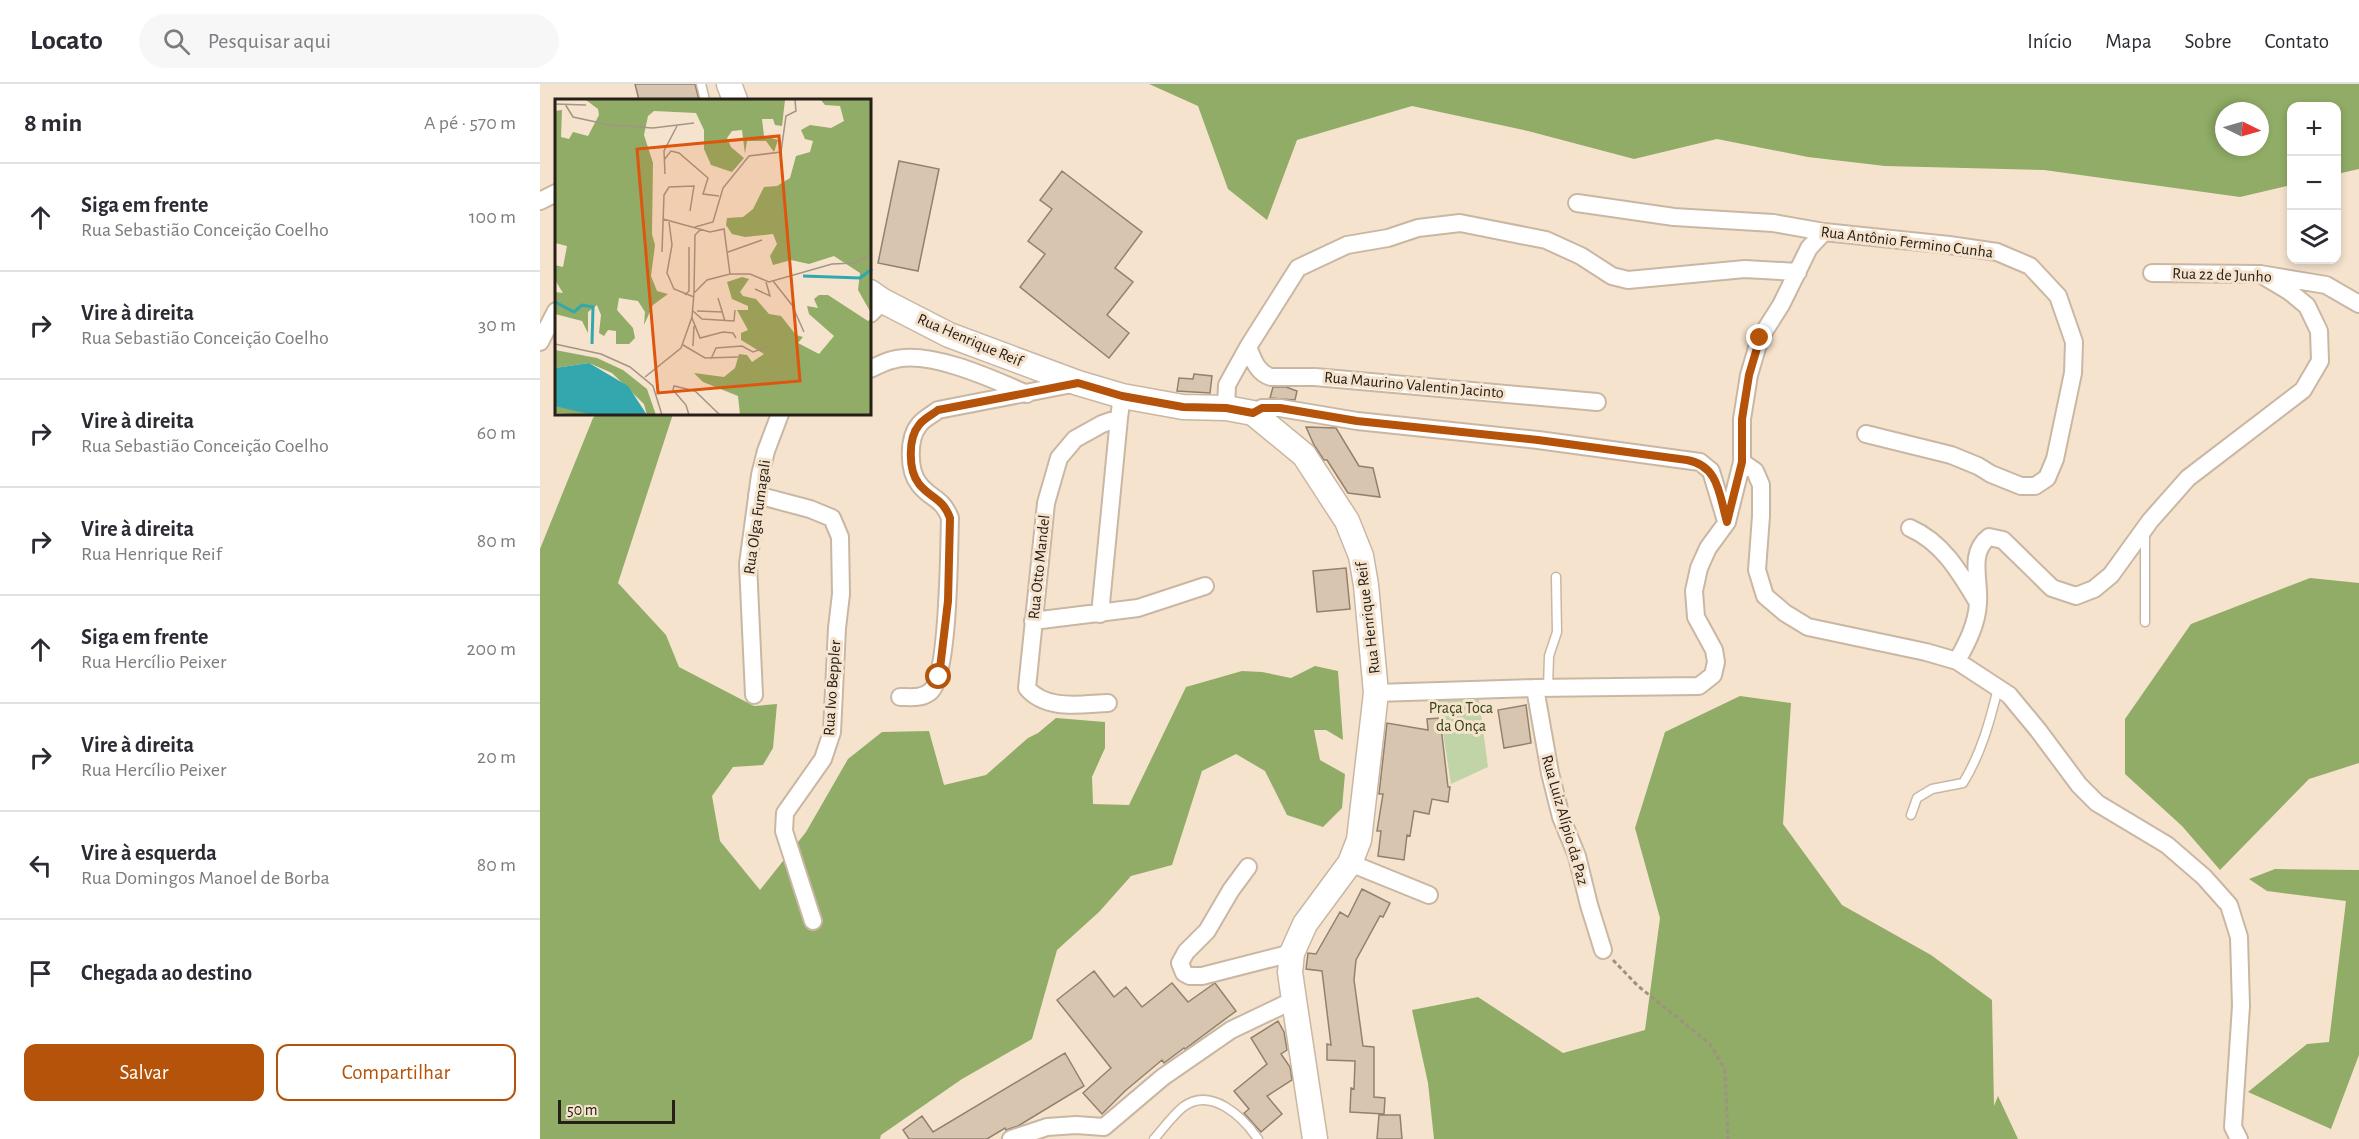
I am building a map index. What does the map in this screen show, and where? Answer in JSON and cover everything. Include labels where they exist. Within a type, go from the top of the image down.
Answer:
[{"type":"street","points":[[729,84],[735,99]]},
{"type":"street","points":[[540,201],[555,194]]},
{"type":"street","name":"Rua Antônio Fermino Cunha","points":[[1577,203],[1674,217],[1773,223],[1824,232],[1997,252],[2031,266],[2058,296],[2074,342],[2073,373],[2055,459],[2047,478],[2036,486],[2021,486],[1951,455],[1866,434]]},
{"type":"street","points":[[1226,408],[1227,385],[1298,268],[1347,245],[1388,238],[1418,228],[1460,223],[1546,240],[1581,256],[1612,276],[1628,280],[1745,269],[1798,272]]},
{"type":"street","points":[[1376,693],[1699,686],[1713,675],[1716,662],[1714,650],[1696,617],[1694,591],[1699,568],[1708,548],[1727,522],[1742,462],[1742,419],[1749,375],[1760,338],[1798,272],[1809,248],[1824,232]]},
{"type":"street","name":"Rua 22 de Junho","points":[[2152,273],[2260,274],[2326,285],[2359,304]]},
{"type":"street","points":[[1957,661],[1971,635],[1978,604],[1976,559],[1980,544],[1989,537],[2003,540],[2052,588],[2076,596],[2094,589],[2111,575],[2145,528],[2188,478],[2303,390],[2320,361],[2319,331],[2307,306],[2290,292],[2260,274]]},
{"type":"street","name":"Rua Henrique Reif","points":[[874,302],[949,335],[1078,383],[1120,407],[1226,408],[1253,413],[1304,455],[1347,521],[1361,556],[1366,585],[1376,693],[1359,840],[1350,863],[1305,924],[1292,952],[1290,972],[1315,1139]]},
{"type":"street","points":[[540,342],[555,313]]},
{"type":"street","name":"Rua Maurino Valentin Jacinto","points":[[1248,347],[1258,368],[1264,375],[1271,377],[1315,376],[1597,402]]},
{"type":"street","points":[[872,368],[893,359],[919,358],[980,373],[1027,394]]},
{"type":"street","points":[[900,697],[918,698],[931,691],[939,677],[948,601],[950,518],[946,506],[918,483],[910,458],[912,439],[919,424],[938,410],[1078,383]]},
{"type":"street","points":[[1100,614],[1120,407]]},
{"type":"street","name":"Rua Otto Mandel","points":[[1108,703],[1063,705],[1035,697],[1027,688],[1046,503],[1059,458],[1075,439],[1102,424],[1120,407]]},
{"type":"street","points":[[1253,413],[1262,408],[1280,408],[1357,421],[1538,440],[1700,462],[1711,471],[1727,522]]},
{"type":"street","name":"Rua Olga Fumagali","points":[[754,694],[748,564],[757,495],[766,452],[779,416]]},
{"type":"street","points":[[1742,462],[1755,471],[1761,485],[1757,570],[1765,596],[1785,613],[1808,627],[1926,652],[1957,661],[2009,695],[2079,785],[2091,797],[2167,845],[2204,877],[2229,905],[2239,937],[2241,1006],[2233,1127],[2239,1139]]},
{"type":"street","name":"Rua Ivo Beppler","points":[[757,495],[810,509],[832,518],[840,537],[841,594],[832,732],[823,759],[785,813],[784,831],[813,921]]},
{"type":"street","points":[[1910,528],[1926,535],[1951,560],[1978,604]]},
{"type":"street","points":[[1033,621],[1138,608],[1205,586]]},
{"type":"street","name":"Rua Luiz Alípio da Paz","points":[[1542,688],[1552,784],[1561,817],[1577,856],[1603,950]]},
{"type":"street","points":[[1350,863],[1429,895]]},
{"type":"street","points":[[1248,867],[1231,890],[1207,931],[1186,952],[1180,963],[1184,973],[1190,976],[1202,976],[1292,952]]},
{"type":"street","points":[[1011,1139],[1047,1127],[1076,1125],[1101,1133],[1163,1077],[1231,1029],[1294,1000]]},
{"type":"lane","points":[[700,84],[705,99]]},
{"type":"lane","points":[[2145,528],[2145,622]]},
{"type":"lane","points":[[1542,688],[1557,632],[1556,577]]},
{"type":"lane","points":[[1911,815],[1917,798],[1932,789],[1963,783],[1974,766],[1989,725],[1998,688]]},
{"type":"lane","points":[[1154,1139],[1184,1106],[1204,1099],[1227,1106],[1258,1139]]},
{"type":"path","points":[[1603,950],[1638,986],[1710,1044],[1725,1070],[1728,1139]]},
{"type":"green space","points":[[1149,84],[2359,84],[2359,169],[2341,173],[2341,102],[2287,102],[2287,186],[2240,197],[2044,170],[1885,166],[1808,157],[1717,139],[1634,159],[1528,131],[1412,106],[1297,140],[1267,220],[1228,189],[1198,106]]},
{"type":"green space","points":[[595,416],[672,416],[618,583],[666,635],[679,667],[754,706],[777,704],[773,748],[763,765],[733,767],[712,796],[720,841],[760,890],[806,832],[848,759],[882,732],[929,731],[944,785],[986,775],[1028,738],[1056,718],[1105,722],[1105,748],[1092,777],[1093,804],[1129,805],[1186,687],[1242,671],[1262,672],[1291,678],[1315,666],[1338,671],[1343,740],[1326,730],[1314,730],[1320,760],[1345,774],[1342,808],[1323,827],[1287,815],[1265,771],[1236,754],[1202,771],[1172,865],[1131,876],[1099,912],[1057,950],[1032,1039],[962,1079],[881,1135],[880,1139],[540,1139],[540,549]]},
{"type":"green space","points":[[2310,578],[2359,583],[2359,763],[2309,779],[2220,870],[2182,826],[2125,774],[2125,719],[2191,624]]},
{"type":"green space","name":"Praça Toca da Onça","points":[[1478,692],[1488,767],[1451,784],[1437,694]]},
{"type":"green space","points":[[1740,696],[1791,703],[1783,824],[1842,905],[1931,955],[1992,1000],[1994,1106],[1998,1096],[2018,1139],[1434,1139],[1428,1083],[1412,1010],[1478,997],[1563,1053],[1645,1030],[1660,918],[1635,828],[1665,732]]},
{"type":"green space","points":[[2275,869],[2359,870],[2359,1055],[2331,1129],[2248,1092],[2307,1044],[2329,1042],[2346,901],[2267,891],[2249,879]]},
{"type":"building","points":[[635,84],[695,84],[699,99],[639,99]]},
{"type":"building","points":[[899,161],[939,169],[918,271],[878,263]]},
{"type":"building","points":[[1062,171],[1142,232],[1115,268],[1133,282],[1107,315],[1129,333],[1109,358],[1020,287],[1045,254],[1028,241],[1052,209],[1040,200]]},
{"type":"building","points":[[1194,374],[1212,376],[1210,393],[1177,391],[1179,378],[1193,379]]},
{"type":"building","points":[[1273,387],[1286,387],[1297,391],[1295,400],[1270,398]]},
{"type":"building","points":[[1306,427],[1336,428],[1359,466],[1373,468],[1380,497],[1348,493],[1327,460],[1324,460],[1314,445]]},
{"type":"building","points":[[1346,568],[1350,609],[1317,612],[1313,571]]},
{"type":"building","points":[[1526,705],[1531,743],[1504,748],[1498,710]]},
{"type":"building","points":[[1440,718],[1448,787],[1450,787],[1448,802],[1432,799],[1429,814],[1414,811],[1410,836],[1407,835],[1404,860],[1378,856],[1381,831],[1377,831],[1383,794],[1379,794],[1387,723],[1428,730],[1427,719]]},
{"type":"building","points":[[1362,889],[1390,903],[1383,917],[1380,916],[1356,960],[1354,980],[1363,1046],[1374,1047],[1374,1097],[1385,1098],[1384,1114],[1350,1112],[1355,1061],[1327,1060],[1327,1044],[1331,1045],[1322,971],[1306,969],[1308,953],[1316,954],[1340,912],[1348,917]]},
{"type":"building","points":[[1094,971],[1114,997],[1126,987],[1142,1007],[1172,983],[1188,1002],[1215,983],[1236,1011],[1164,1063],[1162,1060],[1102,1114],[1083,1093],[1111,1068],[1057,1000]]},
{"type":"building","points":[[1278,1021],[1284,1032],[1287,1050],[1281,1054],[1290,1067],[1292,1080],[1267,1096],[1282,1114],[1261,1132],[1244,1113],[1249,1109],[1234,1091],[1267,1064],[1251,1038]]},
{"type":"building","points":[[1065,1053],[1084,1086],[1018,1126],[1006,1130],[1005,1128],[987,1139],[909,1139],[903,1130],[922,1116],[933,1132]]},
{"type":"building","points":[[1379,1115],[1400,1115],[1402,1139],[1377,1139]]},
{"type":"route","points":[[939,677],[948,601],[950,518],[946,506],[918,483],[910,458],[912,439],[919,424],[938,410],[1078,383],[1122,396],[1183,407],[1226,408],[1253,413],[1262,408],[1280,408],[1357,421],[1538,440],[1687,460],[1700,462],[1711,471],[1727,522],[1742,462],[1742,419],[1749,375],[1760,338]]}]
